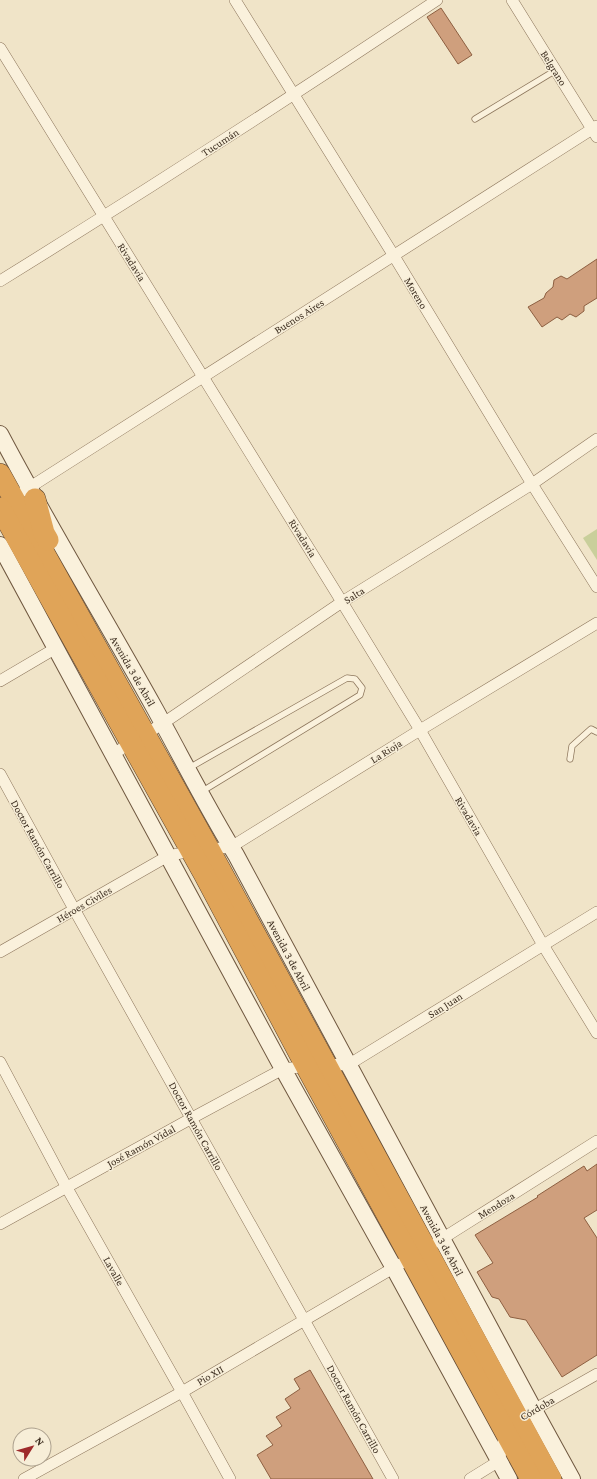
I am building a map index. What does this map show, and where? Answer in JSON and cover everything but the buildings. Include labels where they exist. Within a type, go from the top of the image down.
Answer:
[{"type":"highway","name":"Avenida 3 de Abril","points":[[0,474],[15,499],[103,675],[138,721],[138,739],[200,850],[315,1065],[418,1253],[519,1421],[550,1479]]},
{"type":"highway","points":[[15,499],[44,534],[78,599],[103,675]]},
{"type":"highway","points":[[0,538],[13,554],[46,610],[103,675]]},
{"type":"highway","name":"Avenida 3 de Abril","points":[[519,1421],[531,1479]]},
{"type":"main road","name":"Avenida 3 de Abril","points":[[0,434],[15,499],[162,724],[201,792],[348,1065],[418,1253],[499,1461],[509,1479]]},
{"type":"main road","name":"Avenida 3 de Abril","points":[[0,545],[283,1069],[418,1253],[519,1421],[572,1479]]},
{"type":"street","name":"Moreno","points":[[235,0],[394,256],[532,484],[597,587]]},
{"type":"street","name":"Tucumán","points":[[0,281],[294,95],[437,0]]},
{"type":"street","name":"Belgrano","points":[[512,0],[596,131]]},
{"type":"street","name":"Rivadavia","points":[[0,48],[420,730],[543,945],[597,1033]]},
{"type":"street","name":"Buenos Aires","points":[[15,499],[203,377],[394,256],[596,131]]},
{"type":"street","name":"Salta","points":[[113,754],[162,724],[342,602],[532,484],[597,439]]},
{"type":"street","name":"La Rioja","points":[[168,856],[200,850],[231,847],[420,730],[597,624]]},
{"type":"street","points":[[0,681],[56,648]]},
{"type":"street","name":"Doctor Ramón Carrillo","points":[[0,774],[393,1479]]},
{"type":"street","name":"Héroes Civiles","points":[[0,952],[168,856]]},
{"type":"street","name":"San Juan","points":[[348,1065],[597,912]]},
{"type":"street","name":"Lavalle","points":[[0,1062],[67,1188],[230,1479]]},
{"type":"street","points":[[283,1069],[315,1065],[348,1065]]},
{"type":"street","name":"José Ramón Vidal","points":[[0,1224],[283,1069]]},
{"type":"street","name":"Mendoza","points":[[418,1253],[597,1141]]},
{"type":"street","name":"Pio XII","points":[[24,1479],[182,1392],[418,1253]]},
{"type":"street","name":"Córdoba","points":[[519,1421],[597,1374]]},
{"type":"street","points":[[470,1479],[499,1461],[519,1421]]},
{"type":"lane","points":[[475,119],[556,70]]},
{"type":"lane","points":[[188,769],[347,678],[355,679],[362,688],[360,695],[201,792]]},
{"type":"lane","points":[[570,758],[572,746],[591,730],[597,732]]},
{"type":"green space","points":[[597,529],[597,560],[583,538]]}]
